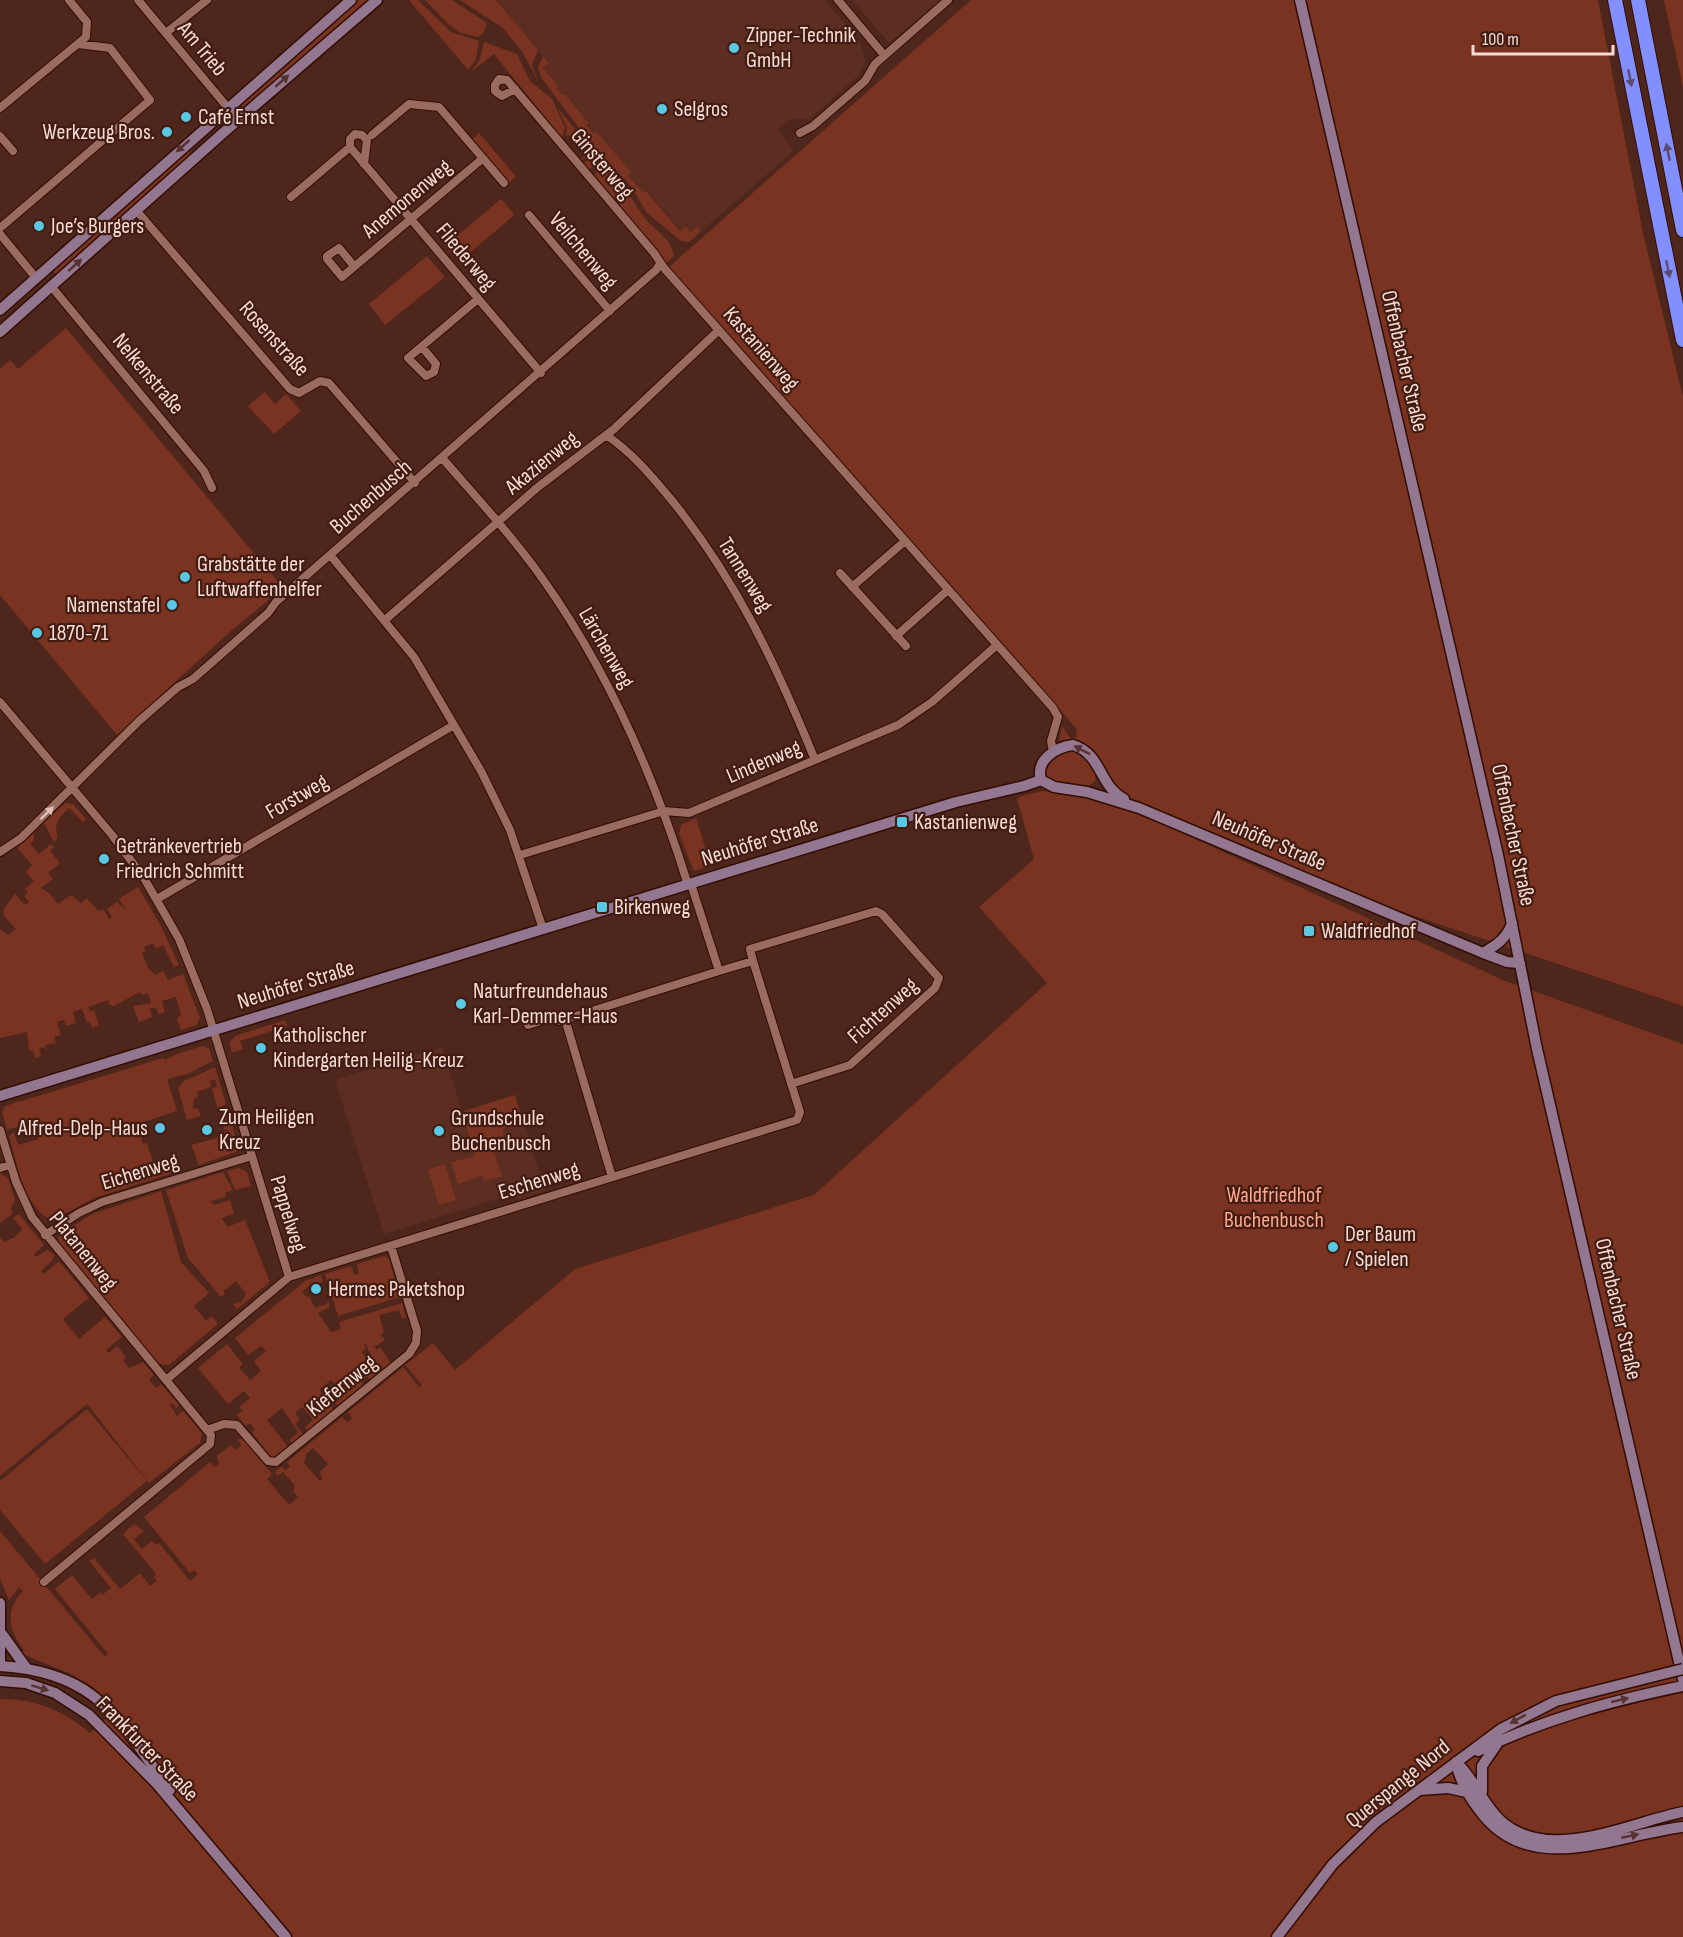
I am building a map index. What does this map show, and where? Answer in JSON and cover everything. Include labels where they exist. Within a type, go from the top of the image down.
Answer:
[{"type":"highway","points":[[1615,0],[1683,340]]},
{"type":"highway","points":[[1638,0],[1683,230]]},
{"type":"main road","points":[[0,310],[351,0]]},
{"type":"main road","points":[[0,332],[238,120],[377,0]]},
{"type":"main road","name":"Offenbacher Straße","points":[[1300,0],[1496,844],[1537,1049],[1683,1679]]},
{"type":"main road","points":[[36,278],[49,288]]},
{"type":"main road","points":[[1053,752],[1066,746],[1081,748],[1093,757],[1113,792],[1138,808]]},
{"type":"main road","name":"Kastanienweg","points":[[1041,780],[1041,765],[1053,752]]},
{"type":"main road","points":[[1087,792],[1098,783],[1102,773]]},
{"type":"main road","name":"Neuhöfer Straße","points":[[0,1096],[956,802],[1041,780],[1054,788],[1087,792],[1138,808],[1483,953],[1506,962],[1520,963]]},
{"type":"main road","points":[[1483,953],[1504,938],[1512,923]]},
{"type":"main road","points":[[0,1603],[2,1634],[0,1661]]},
{"type":"main road","points":[[2,1634],[27,1669]]},
{"type":"main road","name":"Frankfurter Straße","points":[[0,1666],[27,1669],[73,1685],[103,1702],[128,1728],[219,1855]]},
{"type":"main road","name":"Querspange Nord","points":[[1277,1937],[1333,1864],[1376,1822],[1516,1719],[1572,1696],[1683,1669]]},
{"type":"main road","name":"Frankfurter Straße","points":[[0,1681],[26,1683],[55,1692],[89,1715],[157,1784],[286,1937]]},
{"type":"main road","points":[[1456,1762],[1499,1741],[1570,1712],[1683,1686]]},
{"type":"main road","points":[[1482,1796],[1482,1767],[1499,1741]]},
{"type":"main road","points":[[1456,1762],[1467,1792],[1488,1821],[1504,1836],[1541,1850],[1568,1848],[1683,1827]]},
{"type":"main road","points":[[1456,1762],[1468,1774],[1493,1813],[1512,1830],[1523,1836],[1545,1841],[1574,1839],[1683,1812]]},
{"type":"main road","points":[[1417,1790],[1448,1788],[1467,1792]]},
{"type":"main road","points":[[1660,1817],[1683,1806]]},
{"type":"street","points":[[0,108],[88,35],[87,22],[69,0]]},
{"type":"street","name":"Am Trieb","points":[[138,0],[238,120]]},
{"type":"street","points":[[166,33],[207,0]]},
{"type":"street","points":[[837,0],[884,55]]},
{"type":"street","points":[[800,133],[813,126],[866,81],[874,64],[948,0]]},
{"type":"street","points":[[0,228],[101,144],[150,98],[110,48],[78,44]]},
{"type":"street","name":"Ginsterweg","points":[[515,89],[654,253],[660,264]]},
{"type":"street","points":[[372,135],[410,104],[439,107],[504,183]]},
{"type":"street","points":[[291,197],[350,147],[349,142],[353,135],[360,134],[366,138],[364,164]]},
{"type":"street","points":[[0,136],[13,151]]},
{"type":"street","name":"Fliederweg","points":[[350,147],[541,373]]},
{"type":"street","name":"Anemonenweg","points":[[354,266],[482,159]]},
{"type":"street","name":"Rosenstraße","points":[[136,210],[290,389],[299,393],[320,381],[329,383],[415,483]]},
{"type":"street","name":"Veilchenweg","points":[[529,215],[610,311]]},
{"type":"street","points":[[0,234],[36,278]]},
{"type":"street","name":"Buchenbusch","points":[[0,852],[21,838],[139,721],[178,687],[193,679],[541,373],[660,264]]},
{"type":"street","name":"Kastanienweg","points":[[660,264],[1057,713],[1058,720],[1051,748],[1053,752]]},
{"type":"street","name":"Nelkenstraße","points":[[49,288],[204,471],[212,488]]},
{"type":"street","points":[[422,347],[478,299]]},
{"type":"street","name":"Akazienweg","points":[[385,620],[547,480],[606,435],[718,330]]},
{"type":"street","name":"Tannenweg","points":[[606,435],[624,449],[665,492],[724,573],[769,651],[815,760]]},
{"type":"street","name":"Lärchenweg","points":[[443,459],[498,522],[548,586],[600,670],[634,738],[664,811],[719,971]]},
{"type":"street","points":[[852,587],[905,541]]},
{"type":"street","points":[[331,556],[418,663],[454,725],[500,807],[520,855],[543,929]]},
{"type":"street","points":[[840,573],[906,646]]},
{"type":"street","points":[[896,636],[948,590]]},
{"type":"street","name":"Lindenweg","points":[[520,855],[664,811],[689,813],[815,760],[914,715],[997,645]]},
{"type":"street","name":"Pappelweg","points":[[0,702],[112,835],[157,899],[185,952],[214,1031],[289,1277],[166,1380]]},
{"type":"street","name":"Forstweg","points":[[157,899],[454,725]]},
{"type":"street","name":"Fichtenweg","points":[[753,961],[750,949],[876,911],[882,914],[939,978],[935,988],[853,1062],[791,1084]]},
{"type":"street","points":[[528,1025],[551,1018],[558,1021],[753,961],[791,1084]]},
{"type":"street","points":[[565,1019],[612,1177]]},
{"type":"street","name":"Eschenweg","points":[[289,1277],[791,1123],[799,1118],[800,1112],[791,1084]]},
{"type":"street","name":"Platanenweg","points":[[0,1130],[25,1205],[45,1234],[166,1380]]},
{"type":"street","name":"Eichenweg","points":[[45,1234],[102,1202],[252,1156]]},
{"type":"street","points":[[0,1168],[10,1165]]},
{"type":"street","name":"Kiefernweg","points":[[207,1430],[224,1424],[237,1425],[268,1461],[276,1462],[409,1354],[416,1343],[417,1331],[391,1246]]},
{"type":"street","points":[[44,1582],[208,1447],[212,1439],[207,1430],[166,1380]]},
{"type":"shaded area","points":[[496,0],[825,0],[860,42],[865,61],[859,75],[810,119],[790,119],[778,130],[794,151],[701,231],[697,227],[690,232],[681,231],[647,191],[644,193],[628,174],[630,172],[596,131],[594,133],[587,124],[589,122],[565,94],[562,96],[555,87],[557,85],[543,68],[548,63]]},
{"type":"shaded area","points":[[852,0],[941,0],[889,43]]},
{"type":"shaded area","name":"Grundschule Buchenbusch","points":[[442,1047],[462,1111],[515,1095],[545,1191],[517,1200],[510,1195],[384,1234],[335,1080]]},
{"type":"green space","points":[[358,0],[370,0],[244,108],[240,103]]},
{"type":"green space","points":[[409,0],[418,0],[451,32],[479,41],[476,59],[468,70]]},
{"type":"green space","points":[[425,0],[452,0],[487,23],[483,34],[478,37],[461,33],[449,25]]},
{"type":"green space","points":[[460,0],[496,0],[538,50],[532,65],[538,81],[523,53],[503,28]]},
{"type":"green space","points":[[971,0],[1598,0],[1643,233],[1683,397],[1683,1006],[1403,912],[1118,793],[1092,751],[1085,745],[1059,740],[1062,726],[1071,739],[1077,737],[1076,728],[669,267]]},
{"type":"green space","points":[[1664,0],[1683,0],[1683,87]]},
{"type":"green space","points":[[484,42],[517,54],[530,81],[552,99],[565,127],[562,138],[494,54],[471,72],[480,59]]},
{"type":"green space","points":[[543,56],[549,63],[543,68],[558,86],[556,88],[562,95],[565,94],[589,123],[587,125],[593,133],[596,131],[631,172],[628,175],[643,192],[646,191],[680,231],[686,227],[691,232],[697,226],[701,231],[689,242],[681,241],[647,213],[630,185],[587,139],[541,77],[538,67]]},
{"type":"green space","points":[[558,108],[603,164],[591,157],[580,160],[586,155],[569,135],[566,136],[567,128]]},
{"type":"green space","points":[[214,125],[216,127],[192,149],[185,161],[57,274],[54,273],[54,269]]},
{"type":"green space","points":[[479,133],[516,177],[510,182],[506,181],[471,140]]},
{"type":"green space","points":[[587,160],[596,161],[612,172],[644,217],[670,244],[674,256],[666,263],[593,176],[597,172],[593,167],[589,170],[583,164]]},
{"type":"green space","points":[[501,199],[514,214],[461,260],[456,259],[445,246]]},
{"type":"green space","points":[[427,256],[445,277],[385,325],[369,304]]},
{"type":"green space","points":[[66,328],[283,588],[232,630],[117,735],[0,595],[0,369],[10,360],[18,369]]},
{"type":"green space","points":[[265,392],[275,404],[286,394],[301,411],[274,434],[248,406]]},
{"type":"green space","points":[[1071,750],[1083,755],[1096,771],[1095,781],[1087,787],[1062,785],[1044,774],[1055,755]]},
{"type":"green space","name":"Waldfriedhof Buchenbusch","points":[[1043,791],[1100,799],[1169,827],[1505,981],[1683,1044],[1683,1937],[0,1937],[0,1699],[26,1701],[48,1707],[90,1733],[116,1710],[93,1687],[71,1674],[20,1653],[24,1650],[12,1628],[11,1613],[17,1598],[23,1591],[19,1587],[9,1600],[0,1579],[0,1531],[105,1657],[108,1654],[55,1589],[72,1575],[92,1599],[111,1588],[89,1561],[94,1558],[120,1589],[140,1573],[150,1586],[157,1581],[154,1577],[156,1574],[123,1534],[134,1524],[144,1531],[134,1539],[142,1549],[152,1541],[155,1545],[159,1543],[190,1581],[198,1574],[194,1570],[190,1573],[144,1517],[210,1462],[214,1467],[219,1464],[217,1456],[231,1445],[235,1450],[241,1446],[238,1439],[243,1439],[272,1474],[267,1479],[289,1505],[298,1497],[293,1491],[295,1486],[283,1472],[278,1476],[275,1472],[282,1466],[285,1470],[290,1467],[287,1462],[342,1417],[347,1422],[352,1419],[348,1412],[403,1367],[419,1387],[422,1385],[405,1365],[433,1343],[455,1370],[575,1269],[814,1195],[1047,983],[979,907],[1034,859],[1017,799]],"holes":[[[313,1448],[328,1464],[320,1472],[322,1479],[320,1481],[304,1463],[306,1454]]]},
{"type":"green space","points":[[65,803],[73,804],[86,819],[83,822],[69,808],[58,821],[56,829],[58,838],[54,842],[44,823]]},
{"type":"green space","points":[[696,818],[711,866],[694,871],[679,834],[681,825]]},
{"type":"green space","points":[[34,833],[34,840],[30,844],[39,854],[51,844],[54,847],[50,851],[60,863],[48,873],[53,879],[41,888],[48,892],[58,904],[71,895],[81,903],[87,898],[98,911],[103,909],[109,919],[112,917],[107,909],[117,902],[126,910],[119,899],[138,887],[161,926],[179,965],[174,967],[163,945],[156,949],[153,943],[144,947],[146,951],[142,953],[148,968],[155,975],[163,971],[168,980],[183,974],[200,1018],[196,1025],[181,1030],[177,1019],[181,1014],[176,997],[162,1001],[165,1012],[158,1014],[156,1007],[150,1009],[152,1017],[139,1022],[133,1006],[151,1003],[148,993],[142,995],[140,992],[114,1006],[110,1005],[108,1000],[88,1007],[90,1012],[94,1010],[99,1025],[92,1028],[90,1022],[87,1023],[82,1009],[73,1012],[76,1023],[66,1026],[64,1020],[57,1022],[61,1035],[54,1037],[56,1043],[45,1045],[47,1051],[44,1047],[39,1049],[41,1056],[35,1058],[33,1050],[29,1051],[27,1032],[0,1038],[0,929],[8,935],[16,929],[4,916],[3,910],[15,894],[25,905],[29,902],[24,896],[28,892],[25,889],[34,881],[26,872],[32,865],[17,848]]},
{"type":"green space","points":[[285,1020],[287,1026],[240,1041],[243,1049],[232,1053],[229,1043],[235,1036]]},
{"type":"green space","points":[[202,1046],[209,1048],[213,1061],[187,1074],[167,1079],[177,1111],[137,1124],[143,1144],[147,1143],[157,1174],[176,1168],[182,1170],[94,1198],[59,1217],[49,1219],[40,1212],[22,1182],[9,1136],[14,1132],[18,1145],[38,1139],[35,1128],[44,1126],[42,1124],[35,1127],[33,1122],[7,1130],[2,1112],[5,1106],[163,1058],[165,1060]]},
{"type":"green space","points":[[215,1067],[226,1104],[218,1110],[212,1089],[217,1086],[215,1079],[210,1081],[211,1087],[197,1092],[198,1097],[194,1099],[193,1109],[198,1108],[201,1116],[187,1120],[178,1088],[184,1081]]},
{"type":"green space","points":[[515,1095],[520,1112],[504,1117],[507,1126],[503,1128],[503,1147],[494,1151],[502,1176],[484,1181],[482,1176],[458,1184],[451,1162],[475,1156],[462,1112]]},
{"type":"green space","points":[[229,1113],[239,1151],[199,1165],[191,1145],[220,1137],[219,1134],[228,1130],[224,1129],[220,1116]]},
{"type":"green space","points":[[445,1164],[456,1200],[439,1205],[428,1170]]},
{"type":"green space","points":[[238,1168],[247,1172],[251,1186],[235,1190],[227,1171]]},
{"type":"green space","points":[[223,1172],[233,1190],[225,1193],[226,1197],[211,1201],[214,1205],[230,1200],[234,1214],[222,1218],[227,1227],[245,1220],[270,1282],[237,1309],[233,1304],[242,1301],[246,1294],[236,1281],[223,1291],[225,1294],[221,1297],[188,1258],[166,1190]]},
{"type":"green space","points":[[0,1173],[8,1178],[15,1200],[11,1208],[13,1213],[0,1223]]},
{"type":"green space","points":[[161,1191],[181,1262],[209,1293],[194,1306],[206,1321],[212,1316],[218,1324],[169,1365],[158,1364],[60,1245],[58,1238],[60,1234],[92,1214]]},
{"type":"green space","points":[[19,1214],[44,1245],[34,1254],[36,1257],[47,1250],[54,1255],[52,1261],[41,1271],[44,1274],[59,1261],[89,1298],[63,1319],[79,1339],[105,1317],[122,1337],[106,1350],[109,1353],[117,1346],[126,1357],[123,1360],[129,1368],[143,1362],[154,1375],[149,1380],[156,1388],[161,1384],[179,1405],[176,1408],[172,1403],[170,1405],[177,1416],[183,1411],[202,1433],[200,1443],[149,1483],[87,1404],[0,1476],[0,1237],[4,1242],[15,1237],[22,1229],[13,1218]]},
{"type":"green space","points":[[384,1256],[389,1259],[400,1297],[338,1316],[325,1274],[351,1266],[354,1275],[359,1274],[357,1264]]},
{"type":"green space","points":[[321,1275],[323,1282],[312,1283],[302,1292],[307,1297],[309,1296],[315,1308],[327,1304],[328,1300],[330,1307],[318,1313],[331,1332],[341,1329],[339,1322],[402,1303],[406,1317],[402,1319],[399,1310],[379,1315],[384,1332],[381,1335],[385,1340],[374,1347],[377,1350],[380,1347],[391,1363],[383,1370],[369,1352],[366,1344],[364,1345],[366,1348],[362,1352],[379,1373],[370,1380],[367,1377],[360,1379],[364,1385],[338,1406],[335,1403],[345,1394],[331,1380],[319,1390],[334,1410],[308,1431],[305,1427],[313,1420],[302,1407],[295,1413],[300,1420],[295,1424],[304,1435],[293,1443],[289,1441],[298,1432],[282,1408],[267,1420],[288,1447],[276,1457],[271,1457],[252,1432],[255,1429],[250,1423],[246,1426],[236,1414],[243,1411],[239,1407],[250,1398],[244,1391],[228,1404],[198,1368],[227,1344],[243,1364],[239,1367],[250,1380],[261,1371],[254,1361],[266,1351],[261,1346],[248,1355],[235,1338],[305,1281]]},
{"type":"green space","points":[[87,1409],[147,1481],[45,1564],[0,1510],[0,1481]]},
{"type":"place","name":"Zipper-Technik GmbH","points":[[734,48]]},
{"type":"place","name":"Selgros","points":[[662,109]]},
{"type":"place","name":"Café Ernst","points":[[186,117]]},
{"type":"place","name":"Werkzeug Bros.","points":[[167,132]]},
{"type":"place","name":"Joe’s Burgers","points":[[39,226]]},
{"type":"place","name":"Grabstätte der Luftwaffenhelfer","points":[[185,577]]},
{"type":"place","name":"Namenstafel","points":[[172,605]]},
{"type":"place","name":"1870-71","points":[[37,633]]},
{"type":"place","name":"Kastanienweg","points":[[902,822]]},
{"type":"place","name":"Getränkevertrieb Friedrich Schmitt","points":[[104,859]]},
{"type":"place","name":"Birkenweg","points":[[602,907]]},
{"type":"place","name":"Waldfriedhof","points":[[1309,931]]},
{"type":"place","name":"Naturfreundehaus Karl-Demmer-Haus","points":[[461,1004]]},
{"type":"place","name":"Katholischer Kindergarten Heilig-Kreuz","points":[[261,1048]]},
{"type":"place","name":"Alfred-Delp-Haus","points":[[160,1128]]},
{"type":"place","name":"Zum Heiligen Kreuz","points":[[207,1130]]},
{"type":"place","name":"Grundschule Buchenbusch","points":[[439,1131]]},
{"type":"place","name":"Der Baum / Spielen","points":[[1333,1247]]},
{"type":"place","name":"Hermes Paketshop","points":[[316,1289]]}]
